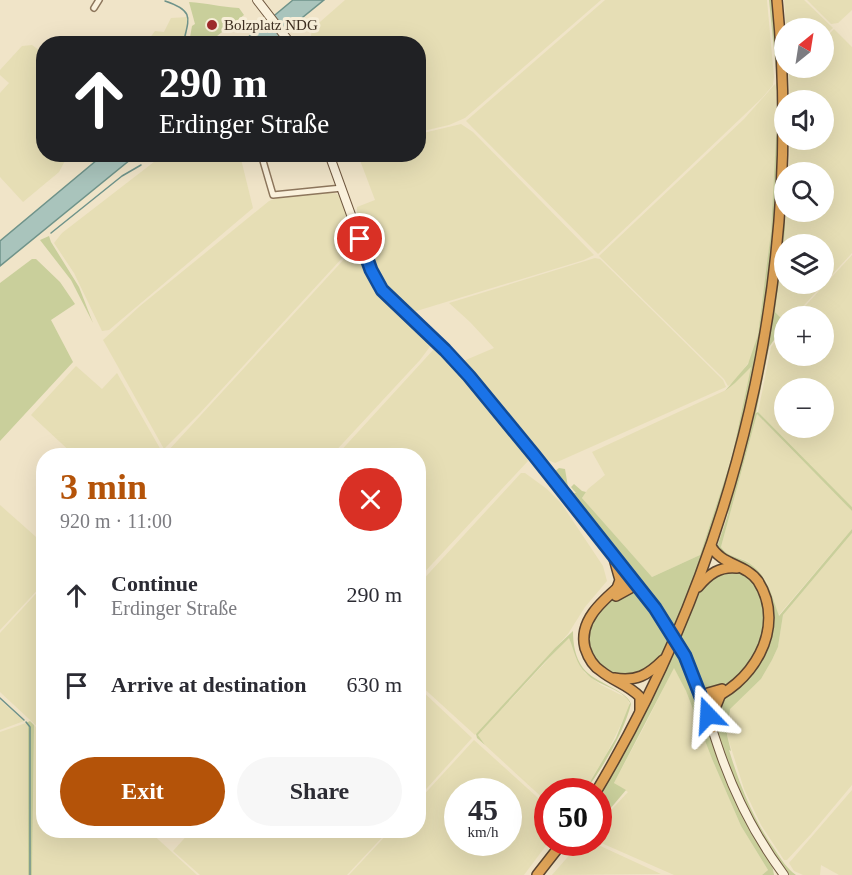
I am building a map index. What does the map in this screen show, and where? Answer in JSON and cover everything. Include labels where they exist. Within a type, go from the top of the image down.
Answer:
[{"type":"highway","points":[[604,778],[640,712],[668,654],[694,591],[711,546],[746,426],[764,339],[774,267],[783,152],[782,64],[777,0]]},
{"type":"highway","points":[[703,699],[720,696],[740,680],[756,662],[767,637],[768,622],[767,605],[757,580],[742,568],[720,558],[711,546]]},
{"type":"highway","points":[[613,555],[620,580],[616,590]]},
{"type":"highway","points":[[694,591],[713,572],[722,568],[742,568]]},
{"type":"highway","points":[[633,581],[616,590],[596,609],[585,629],[584,643],[591,662],[609,677],[635,692],[641,702],[640,712]]},
{"type":"highway","points":[[596,609],[633,581]]},
{"type":"highway","points":[[609,677],[629,680],[639,678],[651,672],[668,654]]},
{"type":"highway","points":[[703,699],[740,680]]},
{"type":"highway","points":[[713,728],[714,711],[720,696]]},
{"type":"highway","points":[[537,875],[552,856]]},
{"type":"street","points":[[94,8],[99,0]]},
{"type":"street","points":[[259,3],[285,36]]},
{"type":"street","points":[[263,162],[273,195],[342,188]]},
{"type":"street","points":[[332,162],[371,270],[382,290],[469,376],[664,622],[685,656],[739,799],[754,829],[784,875]]},
{"type":"shaded area","points":[[345,0],[601,0],[465,118],[449,125],[426,130],[426,36],[311,36],[312,29]]},
{"type":"shaded area","points":[[605,0],[767,0],[773,85],[598,254],[466,121]]},
{"type":"shaded area","points":[[784,0],[804,0],[823,18],[785,18]]},
{"type":"shaded area","points":[[807,0],[852,0],[852,10],[838,23],[834,24],[834,18],[825,18]]},
{"type":"shaded area","points":[[188,17],[187,36],[151,36],[155,31],[164,32],[171,18]]},
{"type":"shaded area","points":[[834,29],[852,47],[852,253],[834,272],[834,234],[784,234],[785,222],[834,222],[834,162],[789,162],[790,150],[834,150],[834,90],[790,90],[789,78],[834,78]]},
{"type":"shaded area","points":[[32,45],[36,48],[36,162],[64,162],[59,172],[23,202],[0,177],[0,93],[9,83],[0,75],[0,70],[22,46]]},
{"type":"shaded area","points":[[775,84],[777,90],[774,90],[775,150],[771,232],[758,335],[751,359],[734,382],[728,386],[724,379],[599,256],[744,119]]},
{"type":"shaded area","points":[[461,124],[473,132],[594,255],[410,313],[388,291],[373,263],[357,215],[357,207],[375,200],[361,162],[426,162],[426,132]]},
{"type":"shaded area","points":[[154,162],[242,162],[253,208],[109,330],[102,331],[74,273],[54,243],[62,233]]},
{"type":"shaded area","points":[[333,192],[340,196],[356,241],[355,244],[200,413],[163,448],[103,340],[140,306],[269,201],[279,197]]},
{"type":"shaded area","points":[[357,245],[378,293],[432,344],[338,448],[171,448]]},
{"type":"shaded area","points":[[852,255],[852,507],[784,438],[834,438],[834,378],[774,378],[774,428],[758,412],[771,347],[774,343],[774,366],[834,366],[834,306],[805,306],[816,294],[834,294],[834,275]]},
{"type":"shaded area","points":[[595,258],[600,259],[649,307],[723,380],[726,387],[555,463],[543,458],[501,406],[461,362],[494,348],[449,303]]},
{"type":"shaded area","points":[[777,294],[814,294],[803,306],[776,306]]},
{"type":"shaded area","points":[[434,349],[442,354],[482,398],[527,454],[528,461],[426,570],[426,448],[343,448]]},
{"type":"shaded area","points":[[76,366],[102,389],[117,373],[160,448],[66,448],[31,415]]},
{"type":"shaded area","points":[[751,367],[732,457],[700,555],[652,577],[582,498],[588,489],[605,475],[592,452],[726,390]]},
{"type":"shaded area","points":[[757,414],[774,431],[774,438],[781,438],[852,511],[852,529],[778,616],[767,582],[747,561],[727,554],[721,547]]},
{"type":"shaded area","points":[[521,473],[525,473],[561,503],[603,566],[607,581],[585,607],[568,634],[475,735],[426,690],[426,576]]},
{"type":"shaded area","points":[[0,505],[36,537],[36,591],[0,630]]},
{"type":"shaded area","points":[[852,533],[852,785],[811,834],[787,860],[784,860],[761,825],[744,789],[727,735],[728,713],[731,707],[761,679],[772,660],[778,647],[783,615]]},
{"type":"shaded area","points":[[36,594],[36,725],[0,692],[0,633]]},
{"type":"shaded area","points":[[569,637],[576,658],[585,673],[601,685],[625,697],[630,706],[592,778],[534,778],[534,790],[485,745],[478,735]]},
{"type":"shaded area","points":[[674,667],[741,826],[768,870],[762,875],[674,875],[612,848],[612,809],[628,792],[614,783]]},
{"type":"shaded area","points":[[426,695],[472,738],[426,789]]},
{"type":"shaded area","points":[[0,700],[24,721],[0,730]]},
{"type":"shaded area","points":[[26,723],[28,726],[28,875],[0,875],[0,732]]},
{"type":"shaded area","points":[[34,725],[36,727],[36,838],[157,838],[197,875],[32,875]]},
{"type":"shaded area","points":[[474,740],[516,778],[444,778],[444,856],[522,856],[522,783],[534,794],[534,856],[538,856],[524,875],[349,875],[383,838],[426,838],[426,792]]},
{"type":"shaded area","points":[[852,790],[852,875],[839,875],[821,865],[820,875],[803,875],[794,871],[789,863]]},
{"type":"shaded area","points":[[185,838],[381,838],[347,875],[200,875],[173,851]]},
{"type":"shaded area","points":[[612,851],[661,874],[552,875],[569,856],[612,856]]},
{"type":"green space","points":[[769,0],[774,0],[774,50]]},
{"type":"green space","name":"Bolzplatz NDG","points":[[189,2],[239,8],[244,15],[217,36],[190,36],[192,26],[195,24]]},
{"type":"green space","points":[[775,150],[779,150],[779,162],[775,162]]},
{"type":"green space","points":[[774,175],[774,222],[766,310],[734,462],[697,577],[660,659],[635,677],[611,674],[597,663],[589,644],[592,624],[597,614],[612,599],[632,591],[641,596],[667,635],[671,625],[648,592],[604,541],[554,472],[559,468],[565,469],[568,487],[576,493],[571,487],[574,484],[586,492],[582,498],[652,577],[700,555],[732,457],[751,367],[725,391],[748,364],[758,335],[771,232]]},
{"type":"green space","points":[[777,222],[785,222],[785,234],[776,234]]},
{"type":"green space","points":[[49,236],[79,287],[93,323],[71,280],[40,240]]},
{"type":"green space","points":[[774,246],[774,294],[777,294],[774,306],[774,340],[769,347],[756,413],[758,412],[774,428],[774,431],[757,414],[721,547],[730,555],[749,563],[761,574],[779,616],[852,529],[852,533],[783,615],[778,647],[772,660],[761,679],[730,709],[727,735],[731,751],[729,750],[743,789],[767,838],[784,864],[796,875],[788,875],[753,823],[729,769],[717,728],[719,702],[764,654],[765,589],[724,558],[717,547],[728,514],[731,493],[749,427]]},
{"type":"green space","points":[[32,259],[36,259],[60,282],[75,304],[51,320],[73,362],[0,441],[0,283]]},
{"type":"green space","points":[[781,438],[784,438],[852,507],[852,511]]},
{"type":"green space","points":[[735,569],[752,579],[762,596],[766,615],[762,643],[747,670],[726,686],[709,691],[702,684],[680,639],[701,589],[712,576]]},
{"type":"green space","points":[[573,631],[575,650],[583,668],[594,678],[624,695],[631,704],[612,750],[594,778],[592,778],[616,738],[630,703],[621,694],[596,681],[583,669],[578,661],[569,638],[478,735],[485,745],[477,738],[476,734]]},
{"type":"green space","points":[[675,648],[687,669],[705,718],[772,864],[774,875],[762,875],[768,870],[741,826],[686,691],[674,668],[614,783],[626,790],[612,807],[612,778],[606,778],[646,708]]},
{"type":"green space","points":[[30,721],[34,725],[32,875],[28,875],[28,726],[26,723]]},
{"type":"water","points":[[293,0],[324,0],[280,36],[250,36]]},
{"type":"water","points":[[95,162],[127,162],[0,266],[0,241]]},
{"type":"waterway","points":[[165,1],[181,8],[188,16],[185,36]]},
{"type":"waterway","points":[[51,233],[122,176],[141,165]]},
{"type":"waterway","points":[[0,698],[24,720]]},
{"type":"waterway","points":[[26,722],[30,727],[30,875]]},
{"type":"place","name":"Bolzplatz NDG","points":[[212,25]]},
{"type":"route","points":[[360,239],[371,270],[382,290],[469,376],[655,608],[685,656],[708,715]]}]
